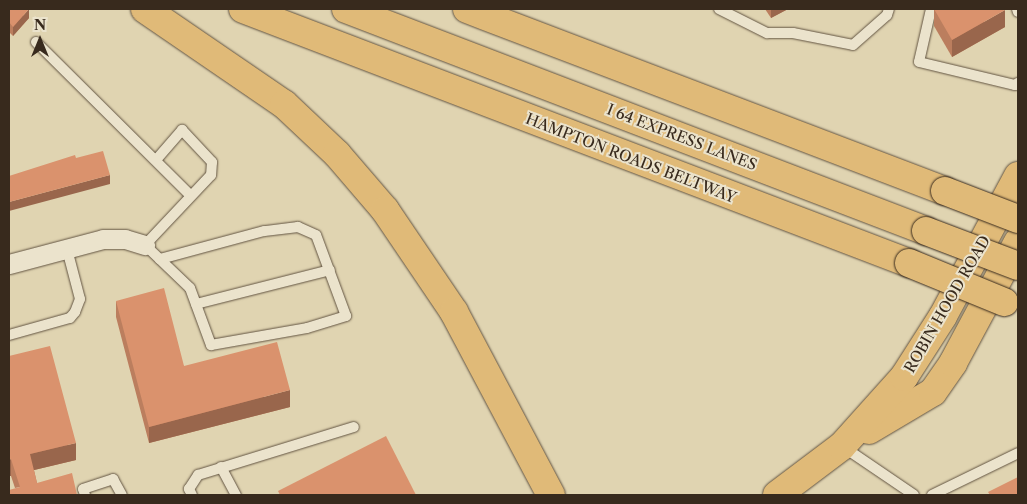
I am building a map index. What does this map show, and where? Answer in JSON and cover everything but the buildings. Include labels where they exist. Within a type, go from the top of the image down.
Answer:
[{"type":"main road","points":[[145,9],[284,104],[337,154],[385,210],[454,312],[552,495]]},
{"type":"main road","name":"HAMPTON ROADS BELTWAY","points":[[243,9],[909,263],[1014,307]]},
{"type":"main road","name":"I 64 EXPRESS LANES","points":[[346,9],[1018,266]]},
{"type":"main road","points":[[468,9],[1018,219]]},
{"type":"main road","name":"ROBIN HOOD ROAD","points":[[777,495],[842,446],[888,396],[924,348],[1018,180]]},
{"type":"main road","points":[[842,446],[933,392],[953,363],[1018,242]]},
{"type":"street","points":[[9,264],[104,239],[125,239],[145,245]]},
{"type":"lane","points":[[720,9],[767,33],[793,33],[853,45],[887,15],[889,9]]},
{"type":"lane","points":[[930,9],[919,62],[1015,85],[1018,83]]},
{"type":"lane","points":[[36,42],[192,196]]},
{"type":"lane","points":[[156,160],[182,130],[212,162],[211,175],[145,245],[190,288],[211,346],[308,328],[346,316],[316,235],[298,226],[264,231],[160,259]]},
{"type":"lane","points":[[9,335],[70,318],[75,312],[80,299],[67,249]]},
{"type":"lane","points":[[196,304],[330,270]]},
{"type":"lane","points":[[192,495],[189,489],[198,475],[354,427]]},
{"type":"lane","points":[[842,446],[914,495]]},
{"type":"lane","points":[[932,495],[1018,453]]},
{"type":"lane","points":[[221,467],[236,495]]},
{"type":"lane","points":[[85,495],[83,489],[113,479],[122,495]]}]
